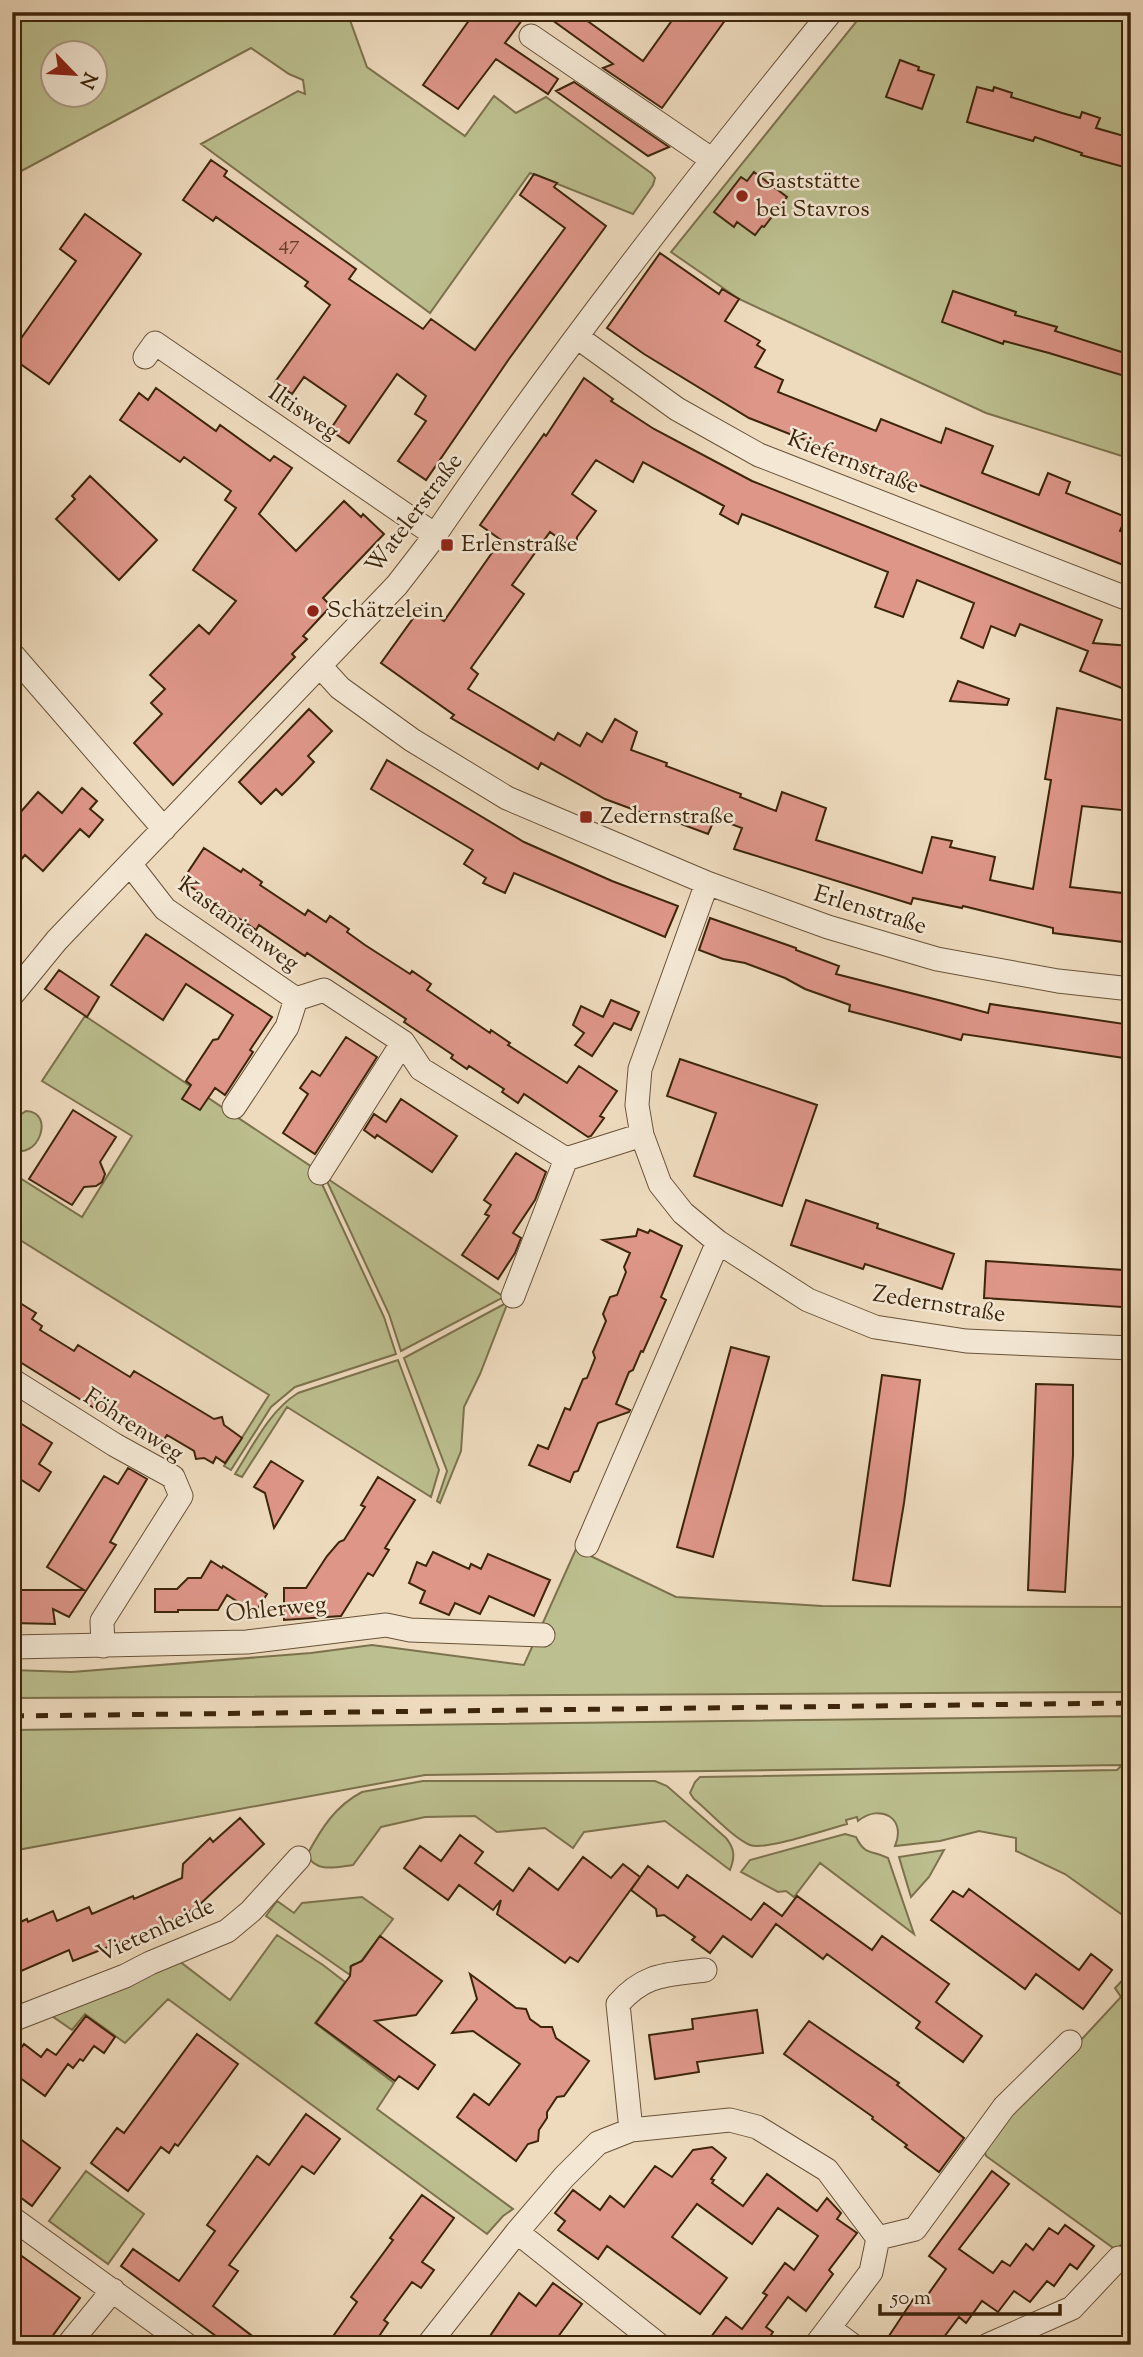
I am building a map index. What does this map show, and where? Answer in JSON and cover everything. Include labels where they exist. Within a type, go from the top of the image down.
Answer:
[{"type":"street","name":"Watelerstraße","points":[[12,995],[57,940],[397,585],[577,337],[711,159],[831,12]]},
{"type":"street","points":[[531,36],[711,159]]},
{"type":"street","name":"Kiefernstraße","points":[[577,337],[677,408],[759,455],[1131,600]]},
{"type":"street","name":"Iltisweg","points":[[145,357],[155,343],[435,535]]},
{"type":"street","points":[[12,654],[164,829]]},
{"type":"street","name":"Erlenstraße","points":[[320,666],[341,688],[412,740],[507,798],[707,883],[828,927],[937,959],[1058,981],[1131,989]]},
{"type":"street","name":"Kastanienweg","points":[[130,864],[165,909],[296,999],[324,990],[403,1042],[421,1069],[566,1160]]},
{"type":"street","name":"Zedernstraße","points":[[707,883],[640,1069],[637,1105],[642,1135],[660,1184],[683,1213],[718,1242],[808,1300],[875,1327],[966,1341],[1131,1348]]},
{"type":"street","points":[[234,1107],[287,1027],[296,999]]},
{"type":"street","points":[[320,1173],[403,1042]]},
{"type":"street","points":[[513,1296],[566,1160],[642,1135]]},
{"type":"street","points":[[587,1545],[718,1242]]},
{"type":"street","name":"Föhrenweg","points":[[12,1380],[173,1477],[181,1496],[102,1622],[103,1646]]},
{"type":"street","name":"Ohlerweg","points":[[12,1647],[247,1642],[386,1625],[410,1630],[543,1635]]},
{"type":"street","name":"Vietenheide","points":[[12,2020],[125,1976],[150,1962],[227,1931],[251,1911],[299,1858]]},
{"type":"street","points":[[631,2130],[618,2004],[628,1992],[651,1978],[705,1970]]},
{"type":"street","points":[[878,2238],[915,2229],[1004,2107],[1070,2042]]},
{"type":"street","points":[[428,2345],[517,2232],[564,2177],[598,2143],[631,2130],[730,2120],[757,2127],[827,2170],[878,2238],[871,2272],[823,2336],[852,2345]]},
{"type":"street","points":[[12,2218],[187,2345]]},
{"type":"street","points":[[517,2232],[659,2345]]},
{"type":"street","points":[[988,2345],[1072,2308],[1119,2258]]},
{"type":"street","points":[[68,2345],[113,2290]]},
{"type":"green space","points":[[12,12],[347,12],[367,67],[465,136],[494,96],[516,113],[546,97],[651,173],[655,178],[653,185],[633,214],[530,173],[430,313],[201,144],[298,91],[305,94],[303,80],[289,74],[251,48],[12,176]]},
{"type":"green space","points":[[864,12],[1131,12],[1131,459],[986,413],[739,299],[671,252]]},
{"type":"green space","points":[[85,1016],[315,1169],[384,1317],[396,1354],[295,1387],[271,1407],[231,1470],[224,1466],[269,1395],[12,1235],[12,1173],[82,1217],[132,1136],[42,1081]]},
{"type":"green space","points":[[26,1111],[35,1113],[40,1119],[40,1135],[29,1149],[12,1149],[12,1120]]},
{"type":"green space","points":[[325,1177],[504,1297],[401,1351],[389,1314]]},
{"type":"green space","points":[[508,1302],[464,1407],[461,1451],[440,1503],[437,1501],[447,1471],[404,1358]]},
{"type":"green space","points":[[398,1360],[439,1470],[431,1497],[287,1407],[242,1477],[235,1474],[270,1419],[298,1393]]},
{"type":"green space","points":[[576,1549],[676,1597],[822,1606],[1131,1607],[1131,1692],[12,1698],[12,1670],[72,1672],[311,1653],[372,1645],[524,1665]]},
{"type":"green space","points":[[1131,1716],[1131,1921],[1065,1874],[1016,1851],[1016,1838],[979,1831],[940,1841],[895,1846],[898,1836],[894,1821],[889,1816],[875,1813],[858,1821],[857,1817],[846,1820],[847,1824],[797,1839],[757,1846],[750,1845],[736,1836],[690,1793],[700,1777],[1117,1770],[1122,1765],[425,1775],[12,1851],[12,1730]]},
{"type":"green space","points":[[423,1781],[655,1781],[667,1786],[726,1838],[733,1850],[732,1865],[730,1870],[665,1821],[584,1832],[573,1848],[545,1828],[497,1832],[475,1816],[425,1817],[381,1827],[353,1865],[321,1867],[311,1861],[307,1855],[318,1836],[330,1819],[352,1798],[362,1792]]},
{"type":"green space","points":[[845,1834],[856,1837],[866,1850],[888,1858],[914,1934],[820,1863],[794,1897],[786,1891],[778,1892],[741,1872],[750,1860]]},
{"type":"green space","points":[[944,1850],[929,1877],[911,1897],[899,1857]]},
{"type":"green space","points":[[362,1897],[393,1919],[358,1965],[350,1967],[350,1975],[266,1916],[277,1901],[294,1913],[302,1903]]},
{"type":"green space","points":[[277,1935],[345,1982],[315,2023],[394,2083],[377,2109],[513,2209],[487,2234],[168,1999],[125,2043],[85,2014],[72,2030],[49,2014],[179,1961],[230,2000]]},
{"type":"green space","points":[[1131,1971],[1131,2235],[1116,2250],[986,2156],[984,2149],[987,2141],[1121,1997],[1115,1988]]},
{"type":"green space","points":[[86,2171],[144,2214],[108,2264],[49,2221]]},
{"type":"building","points":[[475,12],[528,12],[505,43],[558,79],[548,94],[496,59],[458,109],[423,85]]},
{"type":"building","points":[[541,12],[575,12],[643,61],[678,12],[731,12],[662,108],[603,68],[613,64]]},
{"type":"building","points":[[900,60],[934,75],[922,109],[886,97]]},
{"type":"building","points":[[574,82],[669,147],[648,156],[556,91]]},
{"type":"building","points":[[977,87],[993,91],[994,87],[1012,93],[1011,97],[1080,118],[1082,112],[1100,118],[1096,128],[1131,138],[1131,169],[1081,155],[1082,153],[1035,137],[1033,141],[967,122]]},
{"type":"building","points":[[211,160],[227,171],[224,176],[356,269],[349,279],[423,329],[431,319],[475,350],[565,228],[520,195],[534,174],[557,183],[554,187],[606,226],[509,359],[426,480],[398,461],[426,421],[415,414],[426,396],[397,374],[349,443],[330,430],[346,406],[304,377],[292,394],[275,382],[330,305],[305,286],[308,282],[216,217],[213,221],[183,200]]},
{"type":"building","points":[[754,172],[787,197],[755,235],[737,222],[734,227],[714,212],[741,177],[747,181]]},
{"type":"building","points":[[85,214],[141,254],[49,384],[12,358],[12,351],[76,261],[60,249]]},
{"type":"building","points":[[660,253],[719,294],[722,289],[739,299],[725,321],[760,341],[757,345],[765,350],[755,367],[783,380],[778,392],[876,431],[881,419],[941,443],[946,428],[993,446],[982,473],[1039,495],[1048,473],[1070,482],[1066,493],[1126,517],[1120,531],[1131,535],[1131,568],[749,418],[644,354],[607,328]]},
{"type":"building","points":[[953,291],[1016,312],[1015,315],[1057,327],[1055,331],[1131,355],[1131,378],[1004,341],[1003,344],[942,322]]},
{"type":"building","points":[[584,378],[613,399],[611,401],[654,429],[752,481],[1102,620],[1093,643],[1131,646],[1129,691],[1080,671],[1088,651],[1020,624],[1015,636],[991,626],[983,648],[961,638],[974,603],[917,580],[903,617],[875,607],[888,572],[742,514],[738,524],[720,514],[724,506],[643,462],[633,482],[596,460],[572,494],[596,511],[577,537],[576,551],[550,532],[512,585],[524,594],[471,668],[478,674],[468,689],[554,740],[558,733],[580,746],[587,733],[602,742],[615,719],[637,732],[631,750],[667,763],[666,766],[741,794],[740,797],[776,811],[782,792],[826,808],[816,840],[922,873],[932,837],[952,841],[950,847],[995,857],[990,880],[1033,889],[1051,780],[1045,779],[1057,708],[1126,721],[1124,743],[1131,744],[1131,811],[1082,806],[1070,887],[1131,894],[1131,943],[1053,933],[1053,928],[963,906],[962,908],[913,898],[911,904],[734,849],[742,828],[715,818],[708,834],[605,799],[541,763],[538,769],[451,718],[454,715],[381,663],[422,606],[444,621],[501,540],[480,525],[544,434],[546,436]]},
{"type":"building","points":[[156,388],[216,431],[220,425],[270,461],[274,456],[292,468],[259,514],[296,551],[344,501],[384,534],[323,598],[331,606],[303,636],[307,639],[292,654],[295,657],[173,785],[134,743],[162,714],[151,703],[165,689],[150,675],[199,625],[209,634],[236,601],[193,570],[236,508],[225,500],[231,491],[184,457],[180,462],[120,420],[139,393],[148,400]]},
{"type":"building","points":[[90,476],[157,540],[119,580],[56,519],[75,499],[72,496]]},
{"type":"building","points":[[958,681],[1009,699],[1007,705],[950,701]]},
{"type":"building","points":[[309,709],[332,731],[308,756],[314,762],[296,781],[282,795],[276,789],[261,804],[239,782]]},
{"type":"building","points":[[387,760],[524,842],[612,881],[678,906],[665,937],[514,873],[505,893],[483,883],[486,878],[464,864],[473,850],[371,789]]},
{"type":"building","points":[[82,788],[97,801],[90,809],[103,820],[89,837],[80,829],[43,871],[25,855],[12,870],[12,822],[38,792],[62,813]]},
{"type":"building","points":[[204,848],[241,872],[243,869],[262,882],[260,885],[305,915],[308,910],[326,922],[330,916],[349,929],[347,932],[365,945],[431,984],[427,990],[567,1083],[579,1066],[617,1091],[600,1116],[604,1118],[588,1137],[524,1094],[518,1103],[502,1092],[504,1089],[469,1066],[467,1069],[451,1058],[453,1055],[404,1022],[406,1019],[307,953],[305,956],[259,925],[256,930],[220,906],[218,909],[198,896],[200,893],[182,881]]},
{"type":"building","points":[[710,918],[839,966],[836,974],[988,1013],[990,1004],[1131,1025],[1131,1059],[963,1034],[961,1040],[849,1011],[850,1005],[805,989],[785,978],[699,950]]},
{"type":"building","points":[[146,934],[272,1017],[225,1095],[215,1088],[200,1110],[182,1099],[191,1085],[186,1081],[233,1015],[186,984],[163,1020],[111,985]]},
{"type":"building","points":[[59,970],[99,997],[87,1017],[45,989]]},
{"type":"building","points":[[611,1000],[639,1012],[631,1030],[614,1023],[592,1056],[575,1045],[584,1033],[573,1025],[581,1006],[603,1017]]},
{"type":"building","points":[[346,1037],[377,1057],[315,1154],[283,1133],[308,1094],[300,1088],[312,1071],[320,1076]]},
{"type":"building","points":[[680,1059],[817,1105],[782,1206],[694,1176],[716,1113],[667,1096]]},
{"type":"building","points":[[401,1099],[457,1136],[432,1172],[377,1135],[375,1138],[364,1130],[374,1114],[386,1122]]},
{"type":"building","points":[[73,1110],[116,1137],[100,1162],[105,1174],[102,1182],[96,1186],[84,1187],[72,1205],[29,1179]]},
{"type":"building","points":[[516,1153],[546,1172],[535,1200],[513,1233],[521,1238],[515,1253],[498,1279],[462,1255],[489,1216],[485,1214],[491,1205],[484,1200]]},
{"type":"building","points":[[806,1200],[878,1224],[877,1228],[954,1254],[942,1289],[865,1264],[863,1269],[791,1245]]},
{"type":"building","points":[[638,1229],[648,1233],[650,1230],[682,1246],[661,1297],[666,1300],[643,1352],[641,1351],[633,1370],[629,1372],[616,1404],[630,1410],[598,1423],[578,1471],[574,1472],[570,1482],[529,1465],[538,1445],[548,1449],[565,1408],[570,1410],[583,1379],[587,1378],[595,1358],[593,1352],[606,1321],[603,1314],[610,1297],[617,1295],[626,1272],[624,1267],[630,1253],[603,1240],[636,1236]]},
{"type":"building","points":[[986,1261],[1124,1270],[1122,1307],[984,1298]]},
{"type":"building","points":[[12,1298],[36,1313],[32,1319],[42,1326],[40,1330],[74,1351],[78,1345],[130,1377],[134,1371],[214,1419],[222,1417],[224,1425],[242,1438],[225,1463],[216,1457],[213,1463],[204,1458],[196,1459],[194,1451],[167,1435],[161,1444],[110,1412],[107,1416],[12,1357]]},
{"type":"building","points":[[731,1347],[769,1357],[713,1557],[677,1547]]},
{"type":"building","points":[[882,1375],[920,1380],[890,1586],[853,1580]]},
{"type":"building","points":[[1036,1384],[1073,1385],[1073,1455],[1065,1592],[1028,1590]]},
{"type":"building","points":[[12,1418],[52,1443],[39,1464],[51,1472],[39,1491],[12,1474]]},
{"type":"building","points":[[271,1461],[303,1481],[274,1528],[265,1493],[254,1487]]},
{"type":"building","points":[[128,1468],[147,1479],[110,1542],[116,1545],[69,1617],[53,1609],[55,1624],[12,1623],[12,1590],[84,1590],[47,1567],[104,1476],[118,1484]]},
{"type":"building","points":[[378,1477],[415,1500],[385,1548],[389,1550],[373,1576],[368,1573],[341,1616],[284,1620],[284,1588],[306,1588],[327,1556],[344,1540],[365,1507],[361,1505]]},
{"type":"building","points":[[433,1552],[469,1569],[471,1564],[481,1569],[488,1554],[550,1580],[534,1616],[489,1596],[480,1614],[455,1603],[449,1615],[420,1603],[425,1591],[409,1583],[417,1562],[426,1566]]},
{"type":"building","points":[[211,1561],[267,1594],[255,1613],[227,1595],[218,1610],[155,1612],[155,1589],[177,1589],[188,1578],[201,1578]]},
{"type":"building","points":[[240,1818],[264,1844],[196,1908],[161,1926],[73,1961],[69,1950],[12,1975],[12,1926],[53,1911],[57,1921],[89,1907],[92,1914],[182,1878],[183,1864],[210,1838],[213,1842]]},
{"type":"building","points":[[460,1835],[483,1852],[475,1863],[513,1891],[529,1868],[558,1890],[583,1857],[611,1878],[623,1864],[640,1877],[578,1962],[570,1957],[565,1963],[497,1914],[501,1900],[493,1910],[459,1885],[448,1900],[404,1868],[420,1846],[441,1861]]},
{"type":"building","points":[[648,1866],[678,1888],[687,1875],[751,1920],[764,1903],[782,1916],[797,1896],[872,1950],[882,1936],[949,1984],[936,2002],[982,2036],[963,2062],[916,2028],[920,2022],[827,1954],[823,1959],[776,1924],[752,1957],[723,1936],[710,1953],[692,1940],[695,1937],[664,1915],[657,1916],[656,1909],[631,1890]]},
{"type":"building","points":[[969,1889],[1079,1970],[1091,1954],[1112,1970],[1083,2009],[1036,1974],[1025,1989],[931,1920],[953,1891],[963,1897]]},
{"type":"building","points":[[380,1936],[442,1981],[416,2015],[375,2021],[435,2065],[418,2089],[399,2076],[395,2081],[316,2023],[350,1976],[351,1966],[362,1961]]},
{"type":"building","points":[[470,1974],[516,2008],[526,2009],[530,2019],[541,2027],[552,2027],[556,2038],[589,2061],[564,2096],[557,2097],[547,2112],[547,2118],[539,2130],[538,2141],[528,2144],[516,2161],[457,2117],[474,2094],[489,2105],[520,2064],[473,2031],[452,2033],[477,1999]]},
{"type":"building","points":[[757,2010],[763,2053],[697,2062],[699,2072],[655,2079],[649,2035],[693,2029],[692,2019]]},
{"type":"building","points":[[86,2016],[115,2037],[104,2053],[94,2046],[83,2061],[80,2059],[73,2068],[68,2064],[45,2096],[12,2072],[12,2061],[24,2044],[41,2057],[47,2049],[56,2055]]},
{"type":"building","points":[[809,2021],[899,2083],[897,2085],[964,2138],[939,2172],[905,2147],[907,2145],[872,2119],[873,2117],[784,2054]]},
{"type":"building","points":[[197,2034],[238,2064],[178,2146],[175,2144],[169,2153],[161,2147],[128,2191],[91,2163],[117,2128],[124,2133]]},
{"type":"building","points":[[306,2114],[340,2139],[314,2174],[302,2166],[229,2265],[238,2271],[213,2306],[264,2345],[228,2345],[121,2266],[133,2249],[179,2281],[215,2231],[207,2225],[257,2156],[269,2165]]},
{"type":"building","points":[[12,2133],[60,2168],[32,2206],[12,2191]]},
{"type":"building","points":[[712,2147],[726,2158],[711,2179],[714,2180],[712,2183],[743,2206],[767,2174],[817,2211],[827,2198],[841,2213],[837,2219],[857,2233],[829,2270],[833,2274],[806,2311],[788,2297],[766,2327],[773,2332],[764,2345],[705,2345],[726,2317],[742,2329],[767,2295],[763,2293],[785,2263],[794,2270],[818,2236],[778,2208],[752,2244],[697,2204],[672,2237],[727,2278],[700,2314],[607,2246],[598,2259],[558,2230],[565,2221],[555,2213],[573,2190],[600,2210],[610,2196],[624,2207],[655,2166],[672,2177],[693,2150]]},
{"type":"building","points":[[992,2171],[1009,2184],[959,2249],[993,2273],[1002,2261],[1010,2266],[1026,2244],[1033,2250],[1049,2228],[1058,2234],[1065,2225],[1094,2246],[1077,2269],[1070,2264],[1054,2286],[1047,2281],[1030,2302],[1014,2291],[998,2312],[982,2301],[966,2323],[959,2317],[938,2345],[883,2345],[914,2298],[922,2303],[946,2269],[929,2256]]},
{"type":"building","points":[[422,2195],[454,2218],[422,2262],[434,2270],[421,2288],[412,2282],[384,2320],[388,2323],[373,2345],[327,2345],[357,2302],[351,2297]]},
{"type":"building","points":[[12,2249],[80,2298],[46,2345],[12,2345]]},
{"type":"building","points":[[553,2283],[582,2304],[552,2345],[484,2345],[519,2293],[536,2306]]},
{"type":"railway","points":[[12,1716],[1131,1703]]},
{"type":"place","name":"Gaststätte bei Stavros","points":[[742,196]]},
{"type":"place","name":"Erlenstraße","points":[[447,545]]},
{"type":"place","name":"Schätzelein","points":[[313,611]]},
{"type":"place","name":"Zedernstraße","points":[[586,817]]}]
